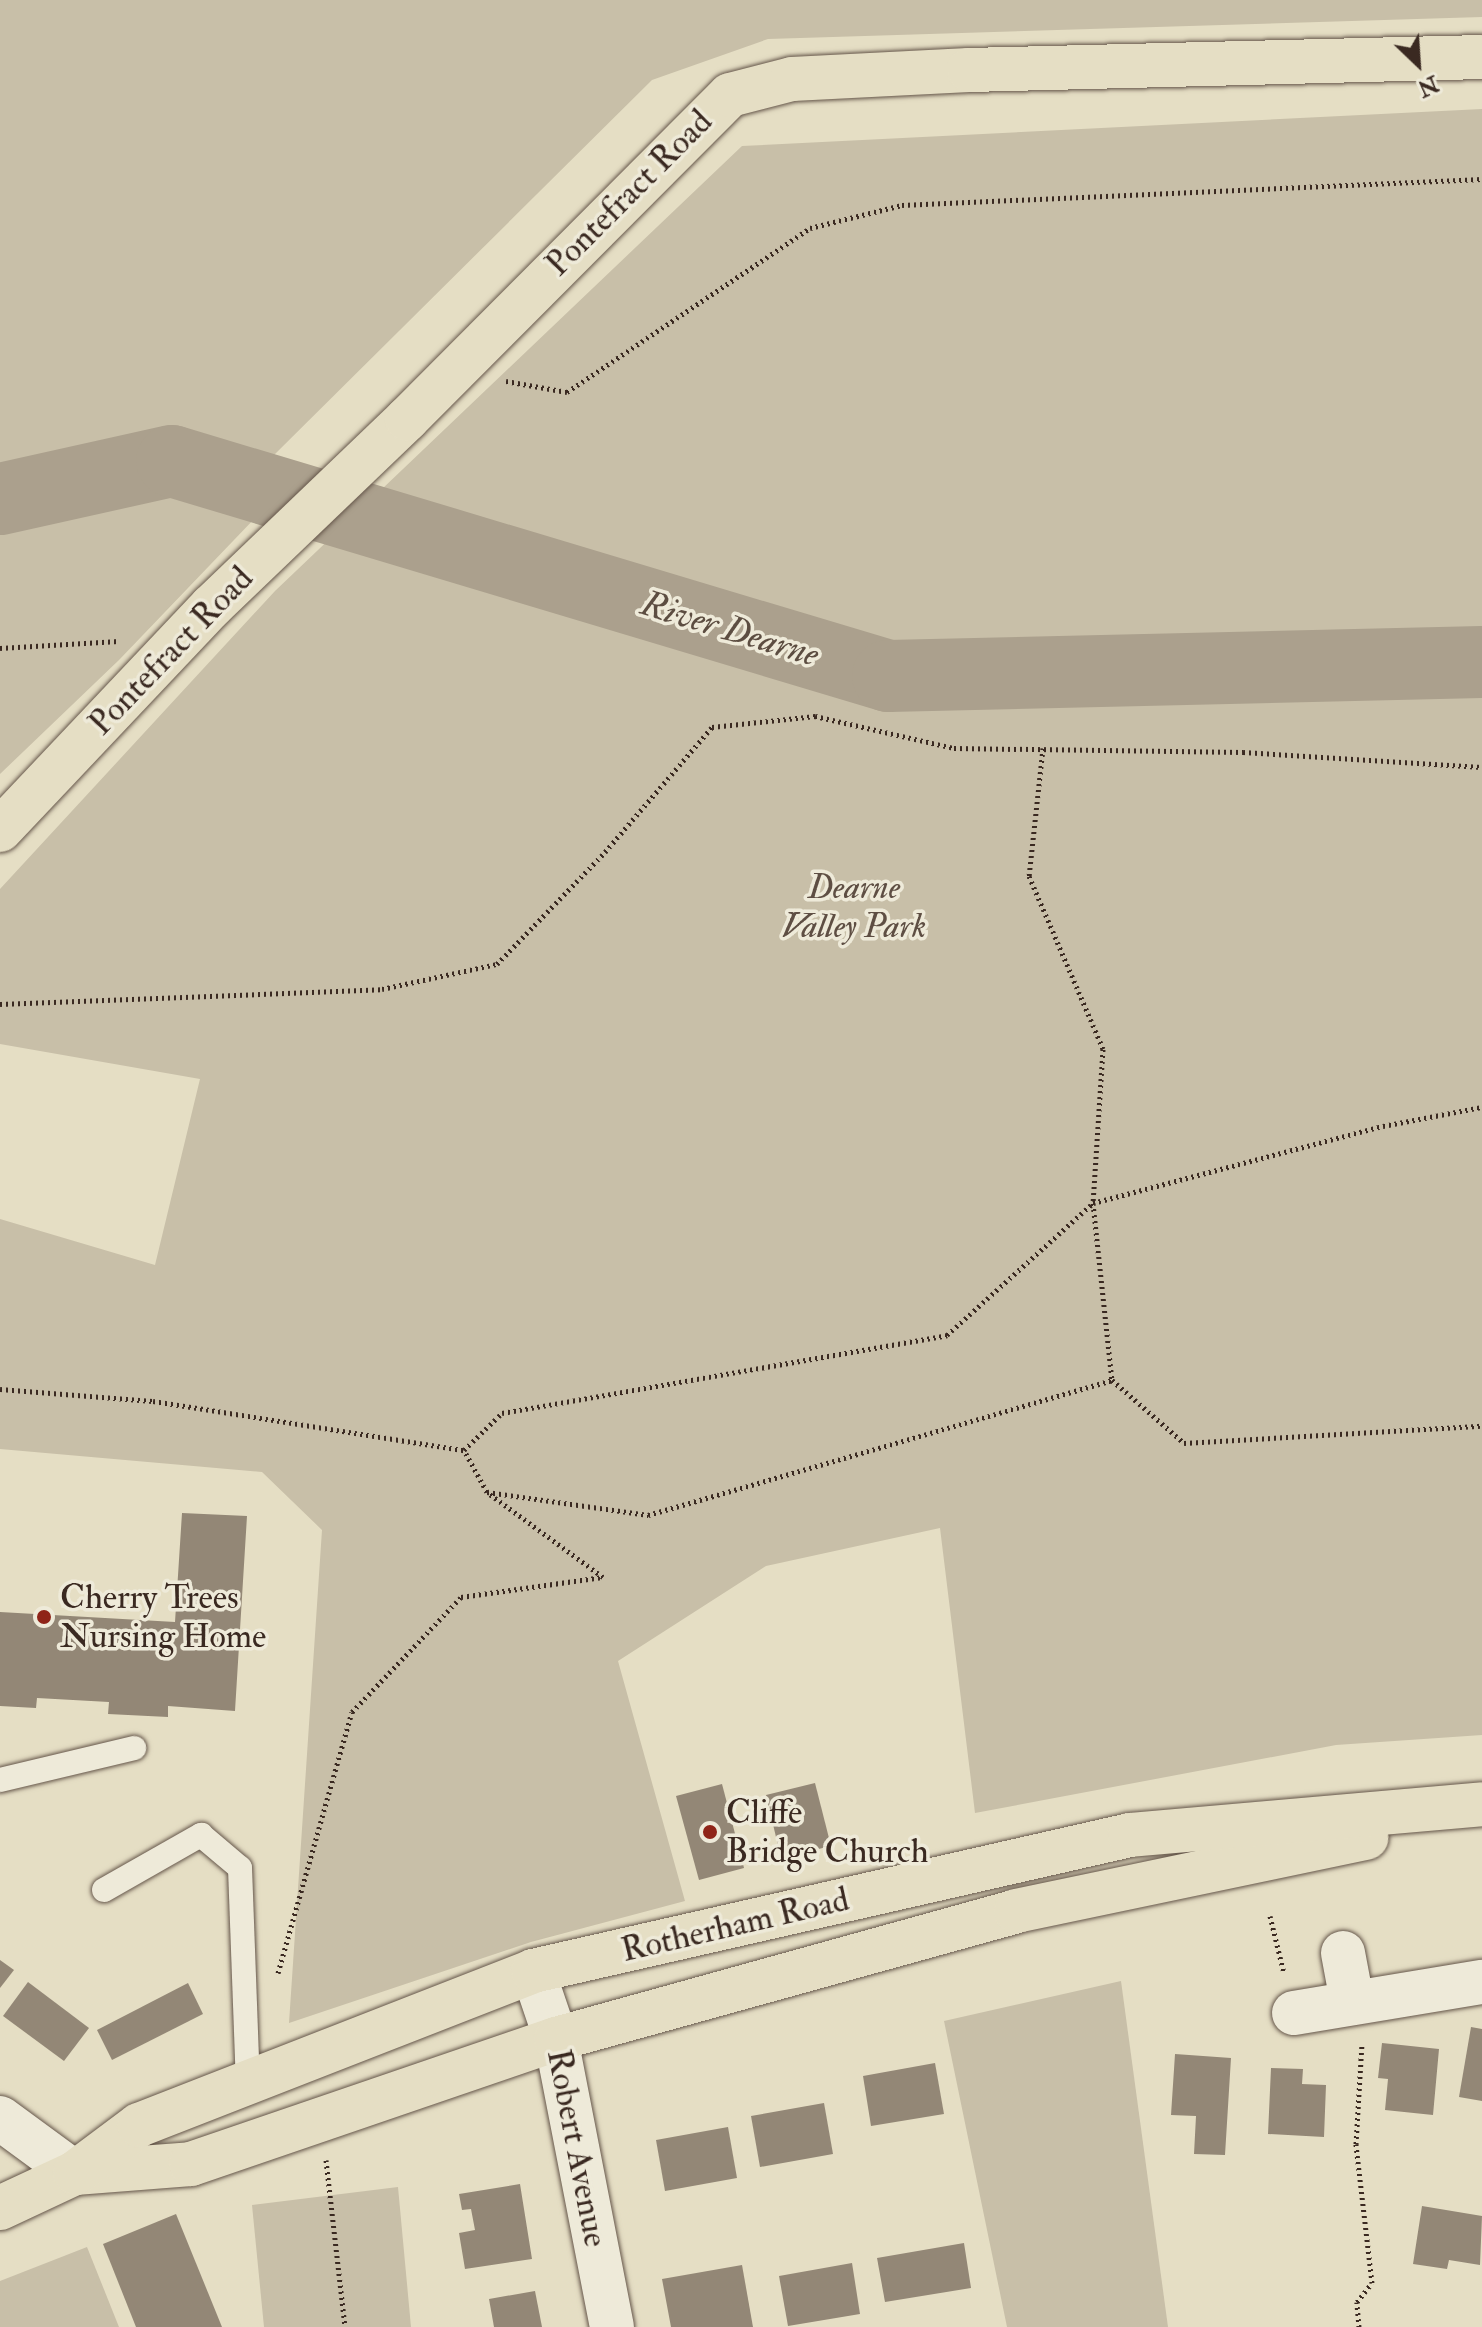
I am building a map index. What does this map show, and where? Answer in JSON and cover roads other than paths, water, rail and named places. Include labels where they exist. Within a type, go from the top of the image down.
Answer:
[{"type":"main road","name":"Pontefract Road","points":[[0,830],[180,638],[407,419],[706,115],[730,95],[764,85],[969,70],[1482,57]]},
{"type":"main road","name":"Rotherham Road","points":[[0,2208],[75,2173],[139,2125],[533,1971],[1130,1835],[1482,1804]]},
{"type":"main road","name":"Rotherham Road","points":[[75,2173],[191,2164],[556,2039],[1016,1911],[1482,1813]]},
{"type":"street","points":[[1343,1953],[1358,2000]]},
{"type":"street","name":"Robert Avenue","points":[[533,1971],[556,2039],[612,2327]]},
{"type":"street","points":[[1294,2013],[1358,2000],[1482,1982]]},
{"type":"street","points":[[0,2118],[75,2173]]},
{"type":"lane","points":[[0,1780],[134,1748]]},
{"type":"lane","points":[[104,1890],[201,1835],[240,1868],[248,2082]]},
{"type":"waterway","name":"River Dearne","points":[[0,499],[172,461],[888,676],[1482,662]]},
{"type":"place","name":"Cherry Trees Nursing Home","points":[[44,1617]]},
{"type":"place","name":"Cliffe Bridge Church","points":[[710,1832]]},
{"type":"park label","name":"Dearne Valley Park","points":[[854,906]]}]
